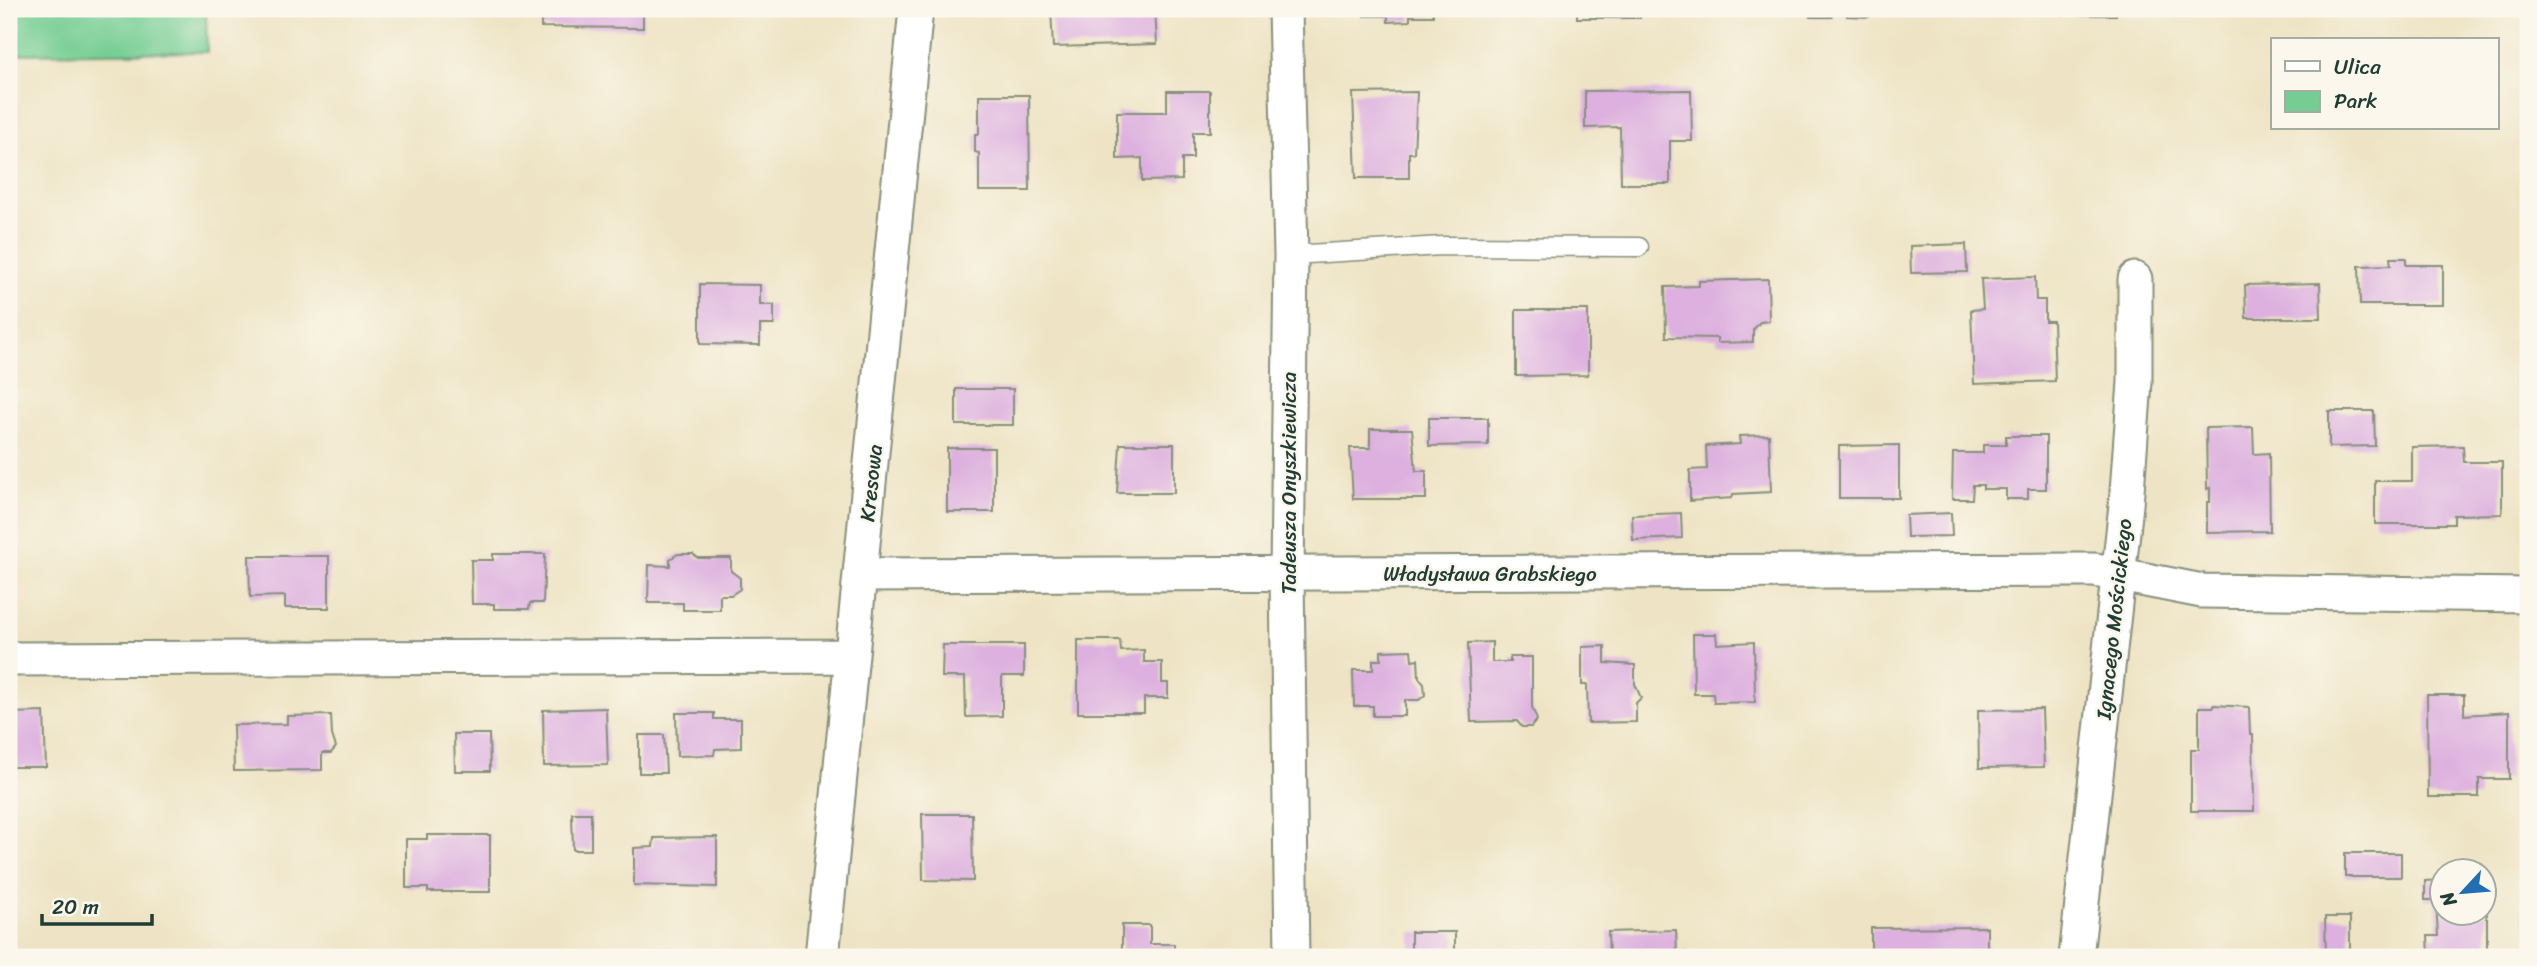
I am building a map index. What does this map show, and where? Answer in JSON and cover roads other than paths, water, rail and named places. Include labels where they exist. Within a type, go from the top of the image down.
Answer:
[{"type":"street","name":"Kresowa","points":[[821,957],[862,575],[916,9]]},
{"type":"street","name":"Tadeusza Onyszkiewicza","points":[[1285,9],[1291,255],[1287,575],[1293,957]]},
{"type":"street","name":"Ignacego Mościckiego","points":[[2076,957],[2119,575],[2135,382],[2135,279]]},
{"type":"street","name":"Władysława Grabskiego","points":[[862,575],[2095,570],[2202,591],[2528,595]]},
{"type":"street","points":[[9,659],[852,656]]},
{"type":"lane","points":[[1291,255],[1442,246],[1639,247]]}]
